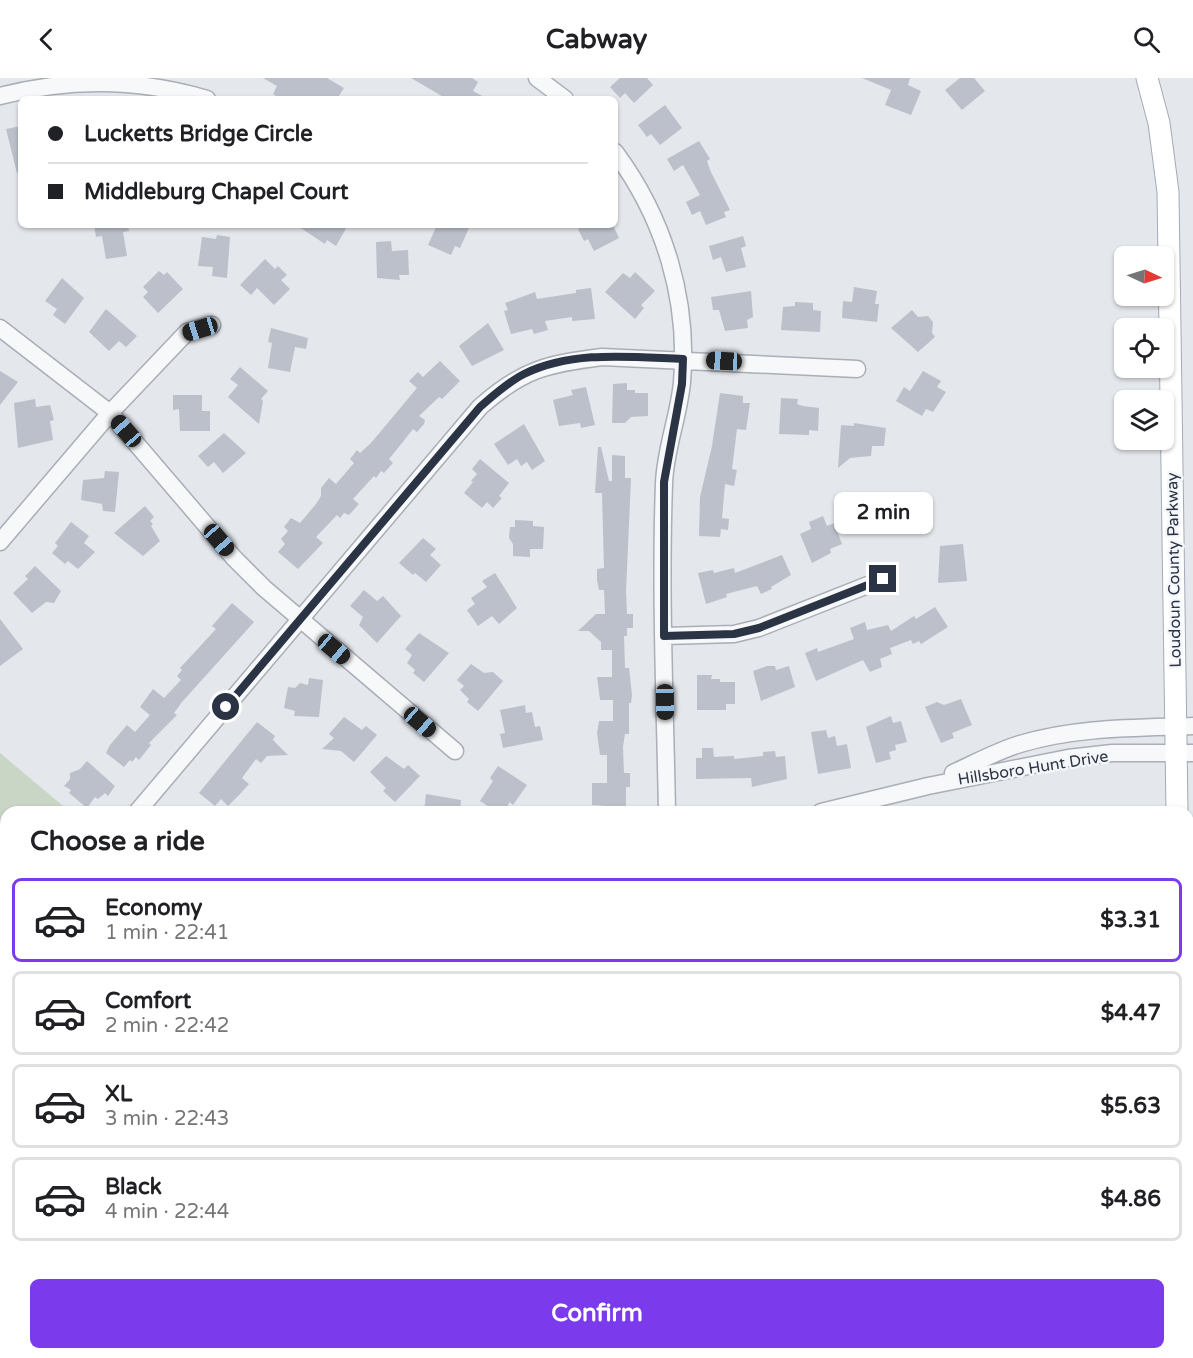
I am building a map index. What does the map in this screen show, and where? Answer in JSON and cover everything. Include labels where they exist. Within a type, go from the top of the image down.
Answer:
[{"type":"main road","name":"Loudoun County Parkway","points":[[1148,78],[1159,123],[1168,192],[1184,727],[1184,753],[1178,806]]},
{"type":"street","points":[[0,96],[78,78],[119,79],[172,86],[199,96]]},
{"type":"street","points":[[537,78],[561,96]]},
{"type":"street","points":[[618,156],[641,190],[666,245],[681,316],[682,384],[664,482],[667,806]]},
{"type":"street","points":[[0,542],[110,413],[187,332],[212,325]]},
{"type":"street","points":[[0,328],[110,413],[234,558],[300,620],[454,751]]},
{"type":"street","points":[[143,806],[480,407],[500,389],[523,374],[561,362],[602,357],[683,359],[857,369]]},
{"type":"street","points":[[664,636],[734,634],[759,628],[883,579]]},
{"type":"street","name":"Hillsboro Hunt Drive","points":[[928,786],[992,755],[1043,738],[1109,729],[1184,727]]},
{"type":"street","name":"Hillsboro Hunt Drive","points":[[846,806],[928,786],[1078,757],[1184,753]]},
{"type":"green space","points":[[0,753],[63,806],[0,806]]},
{"type":"building","points":[[263,78],[327,78],[344,88],[339,96],[276,96],[273,94],[277,86]]},
{"type":"building","points":[[411,78],[472,78],[478,82],[473,91],[482,96],[442,96]]},
{"type":"building","points":[[620,78],[647,78],[653,85],[634,103],[625,93],[620,98],[610,87]]},
{"type":"building","points":[[862,78],[910,78],[908,85],[921,91],[911,115],[885,105],[891,90]]},
{"type":"building","points":[[960,78],[974,78],[985,91],[962,110],[945,90]]},
{"type":"building","points":[[665,105],[682,128],[660,145],[651,134],[647,137],[638,125]]},
{"type":"building","points":[[18,127],[18,173],[17,173],[6,129]]},
{"type":"building","points":[[699,141],[710,159],[707,161],[710,170],[730,210],[724,212],[726,217],[706,225],[700,211],[692,215],[686,202],[700,195],[683,165],[674,171],[667,159]]},
{"type":"building","points":[[94,228],[128,228],[129,231],[123,232],[127,256],[106,259],[102,236],[96,237]]},
{"type":"building","points":[[301,228],[346,228],[336,246],[327,240],[325,244]]},
{"type":"building","points":[[436,228],[469,228],[460,248],[455,246],[451,255],[428,245]]},
{"type":"building","points":[[614,228],[619,238],[594,251],[588,239],[584,241],[578,229]]},
{"type":"building","points":[[217,235],[230,237],[227,278],[212,276],[213,267],[198,266],[202,237],[216,239]]},
{"type":"building","points":[[743,236],[746,246],[741,248],[746,267],[726,272],[721,257],[713,260],[709,246]]},
{"type":"building","points":[[391,241],[392,251],[408,250],[409,275],[399,275],[400,280],[377,278],[376,242]]},
{"type":"building","points":[[265,259],[275,269],[278,266],[287,275],[281,280],[290,289],[274,305],[257,288],[251,295],[240,285]]},
{"type":"building","points":[[159,271],[164,275],[167,272],[183,289],[158,313],[143,297],[148,292],[143,287]]},
{"type":"building","points":[[635,272],[655,291],[641,305],[644,308],[635,319],[605,292],[623,273],[630,278]]},
{"type":"building","points":[[62,278],[84,298],[65,324],[53,315],[57,309],[45,301]]},
{"type":"building","points":[[854,287],[877,291],[875,304],[879,304],[877,322],[842,318],[843,301],[852,302]]},
{"type":"building","points":[[591,288],[595,319],[572,321],[572,317],[545,321],[548,330],[534,334],[532,329],[511,334],[504,311],[508,310],[505,303],[535,292],[537,299],[576,293],[576,290]]},
{"type":"building","points":[[751,291],[753,317],[747,320],[748,328],[725,331],[719,310],[713,310],[711,297]]},
{"type":"building","points":[[795,302],[813,303],[813,310],[821,311],[820,332],[781,330],[783,307],[795,306]]},
{"type":"building","points":[[106,309],[137,336],[126,347],[119,341],[109,351],[89,332]]},
{"type":"building","points":[[912,310],[918,317],[928,316],[933,322],[932,333],[935,337],[918,352],[891,328]]},
{"type":"building","points":[[488,323],[504,350],[472,366],[459,346]]},
{"type":"building","points":[[271,328],[308,338],[306,349],[295,347],[290,372],[268,368],[272,343],[268,342]]},
{"type":"building","points":[[440,361],[460,381],[442,399],[439,397],[419,416],[425,420],[424,424],[417,432],[413,429],[389,459],[393,463],[384,473],[381,471],[376,478],[374,476],[353,499],[359,504],[349,515],[344,513],[340,518],[337,515],[316,537],[323,543],[298,569],[278,552],[285,544],[281,539],[288,531],[284,527],[291,518],[300,523],[316,504],[321,496],[321,488],[329,478],[336,484],[354,463],[350,459],[357,450],[360,453],[371,443],[417,388],[409,381],[418,372],[423,377]]},
{"type":"building","points":[[240,367],[268,391],[261,399],[263,401],[259,424],[228,397],[238,385],[230,379]]},
{"type":"building","points":[[0,371],[18,382],[0,405]]},
{"type":"building","points":[[923,371],[941,381],[937,387],[946,392],[933,412],[926,409],[922,416],[896,401],[904,387],[910,391]]},
{"type":"building","points":[[627,383],[627,390],[635,390],[635,393],[648,393],[648,416],[631,417],[625,423],[612,423],[613,384]]},
{"type":"building","points":[[586,387],[595,425],[581,428],[580,423],[559,426],[553,400],[573,395],[571,390]]},
{"type":"building","points":[[720,393],[743,396],[743,403],[750,403],[746,430],[737,429],[732,469],[737,470],[734,486],[725,484],[722,518],[729,519],[728,530],[721,529],[720,537],[699,536],[700,497],[712,446]]},
{"type":"building","points":[[173,395],[202,395],[202,411],[210,411],[210,431],[180,431],[179,409],[173,410]]},
{"type":"building","points":[[781,398],[798,399],[797,404],[819,408],[818,431],[809,430],[809,435],[779,434]]},
{"type":"building","points":[[35,399],[36,407],[50,405],[54,420],[50,421],[53,440],[18,448],[14,403]]},
{"type":"building","points":[[854,423],[886,428],[884,446],[872,446],[871,456],[850,458],[838,468],[841,425],[854,426]]},
{"type":"building","points":[[524,424],[545,461],[532,470],[527,462],[521,466],[517,459],[508,465],[494,444]]},
{"type":"building","points":[[224,433],[246,453],[223,473],[214,462],[208,467],[198,456]]},
{"type":"building","points":[[598,447],[601,447],[609,481],[612,481],[612,455],[625,456],[625,478],[631,478],[627,614],[633,614],[633,628],[627,628],[627,636],[624,636],[625,668],[629,668],[632,695],[631,703],[629,703],[629,734],[625,734],[623,747],[624,773],[630,773],[630,787],[626,787],[626,806],[592,805],[592,783],[607,783],[607,755],[600,755],[597,733],[599,721],[613,721],[613,700],[600,700],[597,677],[612,677],[612,650],[601,650],[601,642],[589,631],[578,631],[596,614],[605,614],[604,590],[599,590],[597,580],[597,569],[604,568],[602,493],[595,493]]},
{"type":"building","points":[[480,459],[509,483],[499,496],[502,498],[493,508],[487,502],[482,508],[464,493],[477,474],[472,469]]},
{"type":"building","points":[[105,471],[119,472],[115,512],[103,511],[102,504],[81,500],[83,480],[104,478]]},
{"type":"building","points":[[880,495],[881,498],[895,496],[899,518],[885,520],[886,524],[865,530],[860,499]]},
{"type":"building","points":[[145,506],[154,517],[150,521],[153,524],[151,526],[160,541],[143,556],[114,533]]},
{"type":"building","points":[[823,516],[827,526],[834,523],[842,544],[830,549],[831,553],[812,563],[800,534],[811,529],[809,522]]},
{"type":"building","points":[[515,520],[533,521],[533,526],[544,527],[543,549],[530,549],[530,557],[513,556],[513,544],[509,538],[510,527],[515,527]]},
{"type":"building","points":[[71,522],[89,536],[84,543],[95,552],[78,569],[68,561],[65,564],[52,553],[58,546],[55,543]]},
{"type":"building","points":[[423,538],[436,549],[430,555],[441,565],[426,582],[399,563]]},
{"type":"building","points":[[963,544],[967,581],[938,583],[940,546]]},
{"type":"building","points":[[782,555],[791,575],[771,587],[772,589],[761,594],[757,586],[726,594],[727,597],[706,604],[698,573],[713,570],[714,573],[734,568],[735,573]]},
{"type":"building","points":[[35,566],[61,591],[54,603],[46,602],[32,613],[13,593],[28,579],[25,576]]},
{"type":"building","points":[[495,573],[517,608],[499,624],[492,616],[478,626],[467,610],[475,604],[471,598],[487,587],[482,581]]},
{"type":"building","points":[[364,590],[377,601],[383,596],[401,616],[377,643],[359,625],[363,617],[350,606]]},
{"type":"building","points":[[232,603],[254,622],[182,702],[174,713],[177,715],[149,743],[151,745],[139,760],[136,757],[124,767],[106,753],[110,745],[127,725],[135,732],[150,715],[140,707],[153,689],[164,698],[181,680],[177,676],[182,670],[180,668],[216,629],[212,626]]},
{"type":"building","points":[[935,607],[948,627],[921,644],[919,641],[913,644],[911,640],[890,648],[892,654],[880,659],[882,667],[870,672],[863,660],[816,681],[805,653],[817,648],[818,652],[854,639],[850,628],[865,622],[867,630],[888,625],[891,631],[914,616],[916,619]]},
{"type":"building","points":[[0,619],[23,649],[0,666]]},
{"type":"building","points":[[419,633],[449,653],[424,682],[413,673],[415,670],[407,663],[412,655],[405,649]]},
{"type":"building","points":[[471,664],[484,673],[493,672],[503,681],[478,711],[467,702],[469,699],[460,690],[464,686],[457,680]]},
{"type":"building","points":[[775,666],[776,670],[789,666],[795,687],[761,701],[753,671]]},
{"type":"building","points":[[697,675],[712,675],[711,679],[720,679],[720,682],[735,682],[735,704],[726,704],[726,710],[697,710]]},
{"type":"building","points":[[309,678],[323,680],[319,717],[294,716],[295,711],[284,708],[288,687],[295,688],[300,683],[308,685]]},
{"type":"building","points":[[961,699],[972,725],[952,733],[954,738],[941,743],[925,707],[937,702],[944,705]]},
{"type":"building","points":[[525,705],[526,713],[532,712],[535,727],[540,726],[543,740],[503,748],[500,734],[505,733],[500,710]]},
{"type":"building","points":[[891,716],[893,723],[901,721],[907,742],[895,745],[896,750],[889,752],[891,759],[876,763],[866,727]]},
{"type":"building","points":[[344,717],[362,730],[366,726],[377,735],[354,762],[341,751],[322,749],[334,738],[329,734]]},
{"type":"building","points":[[257,722],[275,736],[273,740],[288,755],[267,756],[261,763],[256,759],[242,778],[249,784],[228,806],[221,799],[215,806],[199,793]]},
{"type":"building","points":[[826,730],[828,738],[835,736],[837,746],[847,744],[851,768],[818,774],[811,732]]},
{"type":"building","points":[[702,748],[713,748],[714,757],[734,756],[734,759],[763,756],[763,752],[775,751],[776,757],[785,756],[787,779],[752,787],[751,778],[696,779],[696,758],[702,758]]},
{"type":"building","points":[[386,756],[404,769],[408,765],[420,776],[395,802],[383,791],[386,788],[370,772]]},
{"type":"building","points":[[87,761],[115,786],[108,796],[105,793],[98,799],[95,797],[88,806],[85,806],[69,793],[71,790],[64,786],[70,779],[70,773],[80,769]]},
{"type":"building","points":[[498,766],[527,785],[513,805],[510,802],[507,806],[488,806],[480,801],[493,781],[490,778]]},
{"type":"building","points":[[426,794],[461,800],[460,806],[425,806]]},
{"type":"route","points":[[226,707],[480,407],[500,389],[523,374],[561,362],[615,356],[683,359],[682,384],[668,450],[664,482],[664,636],[734,634],[759,628],[883,579]]}]
